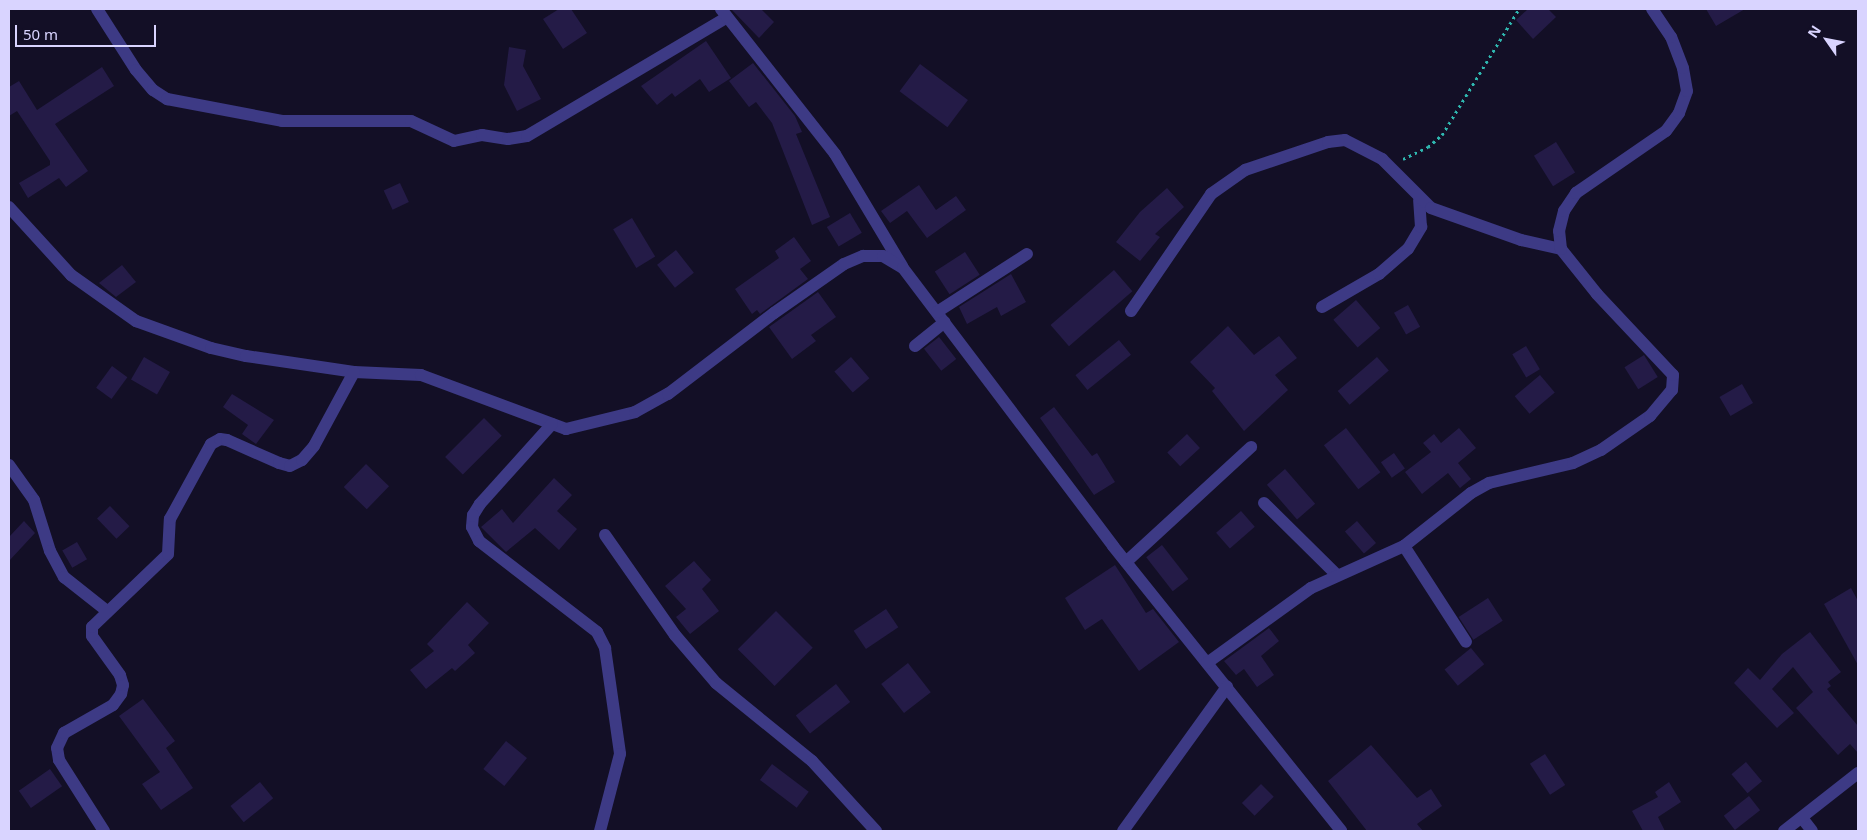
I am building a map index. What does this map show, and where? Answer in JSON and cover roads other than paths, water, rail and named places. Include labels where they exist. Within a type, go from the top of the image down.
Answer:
[{"type":"street","points":[[97,9],[136,70],[153,90],[167,99],[282,121],[411,121],[454,141],[482,135],[508,139],[526,136],[724,13],[836,154],[903,268],[1126,562],[1341,831]]},
{"type":"street","points":[[1206,663],[1311,588],[1336,574],[1404,546],[1451,506],[1490,483],[1573,463],[1601,450],[1650,416],[1672,390],[1673,375],[1597,294],[1561,249],[1559,231],[1563,217],[1576,193],[1666,131],[1679,113],[1687,91],[1683,68],[1671,37],[1652,9]]},
{"type":"street","points":[[1131,311],[1199,208],[1211,194],[1245,170],[1328,142],[1345,140],[1382,159],[1419,200],[1446,215],[1561,249]]},
{"type":"street","points":[[1322,307],[1380,274],[1408,249],[1420,226],[1419,200]]},
{"type":"street","points":[[9,207],[71,275],[136,321],[220,350],[354,372],[421,375],[566,429],[598,423],[635,412],[668,394],[774,313],[844,264],[863,256],[883,256],[903,268]]},
{"type":"street","points":[[937,312],[1027,254]]},
{"type":"street","points":[[915,346],[945,322]]},
{"type":"street","points":[[104,831],[59,760],[57,748],[64,733],[113,705],[121,694],[123,685],[120,675],[92,636],[92,627],[168,554],[170,519],[211,444],[220,439],[227,440],[290,466],[302,460],[314,446],[354,372]]},
{"type":"street","points":[[552,424],[480,504],[473,515],[472,527],[479,541],[597,632],[605,648],[620,754],[600,831]]},
{"type":"street","points":[[1126,562],[1251,447]]},
{"type":"street","points":[[9,465],[34,500],[50,551],[64,577],[107,611]]},
{"type":"street","points":[[1264,503],[1336,574]]},
{"type":"street","points":[[605,535],[675,635],[711,677],[812,760],[876,831]]},
{"type":"street","points":[[1404,546],[1466,642]]},
{"type":"street","points":[[1123,831],[1227,687]]},
{"type":"street","points":[[1784,831],[1858,773]]},
{"type":"street","points":[[1802,818],[1812,831]]}]
